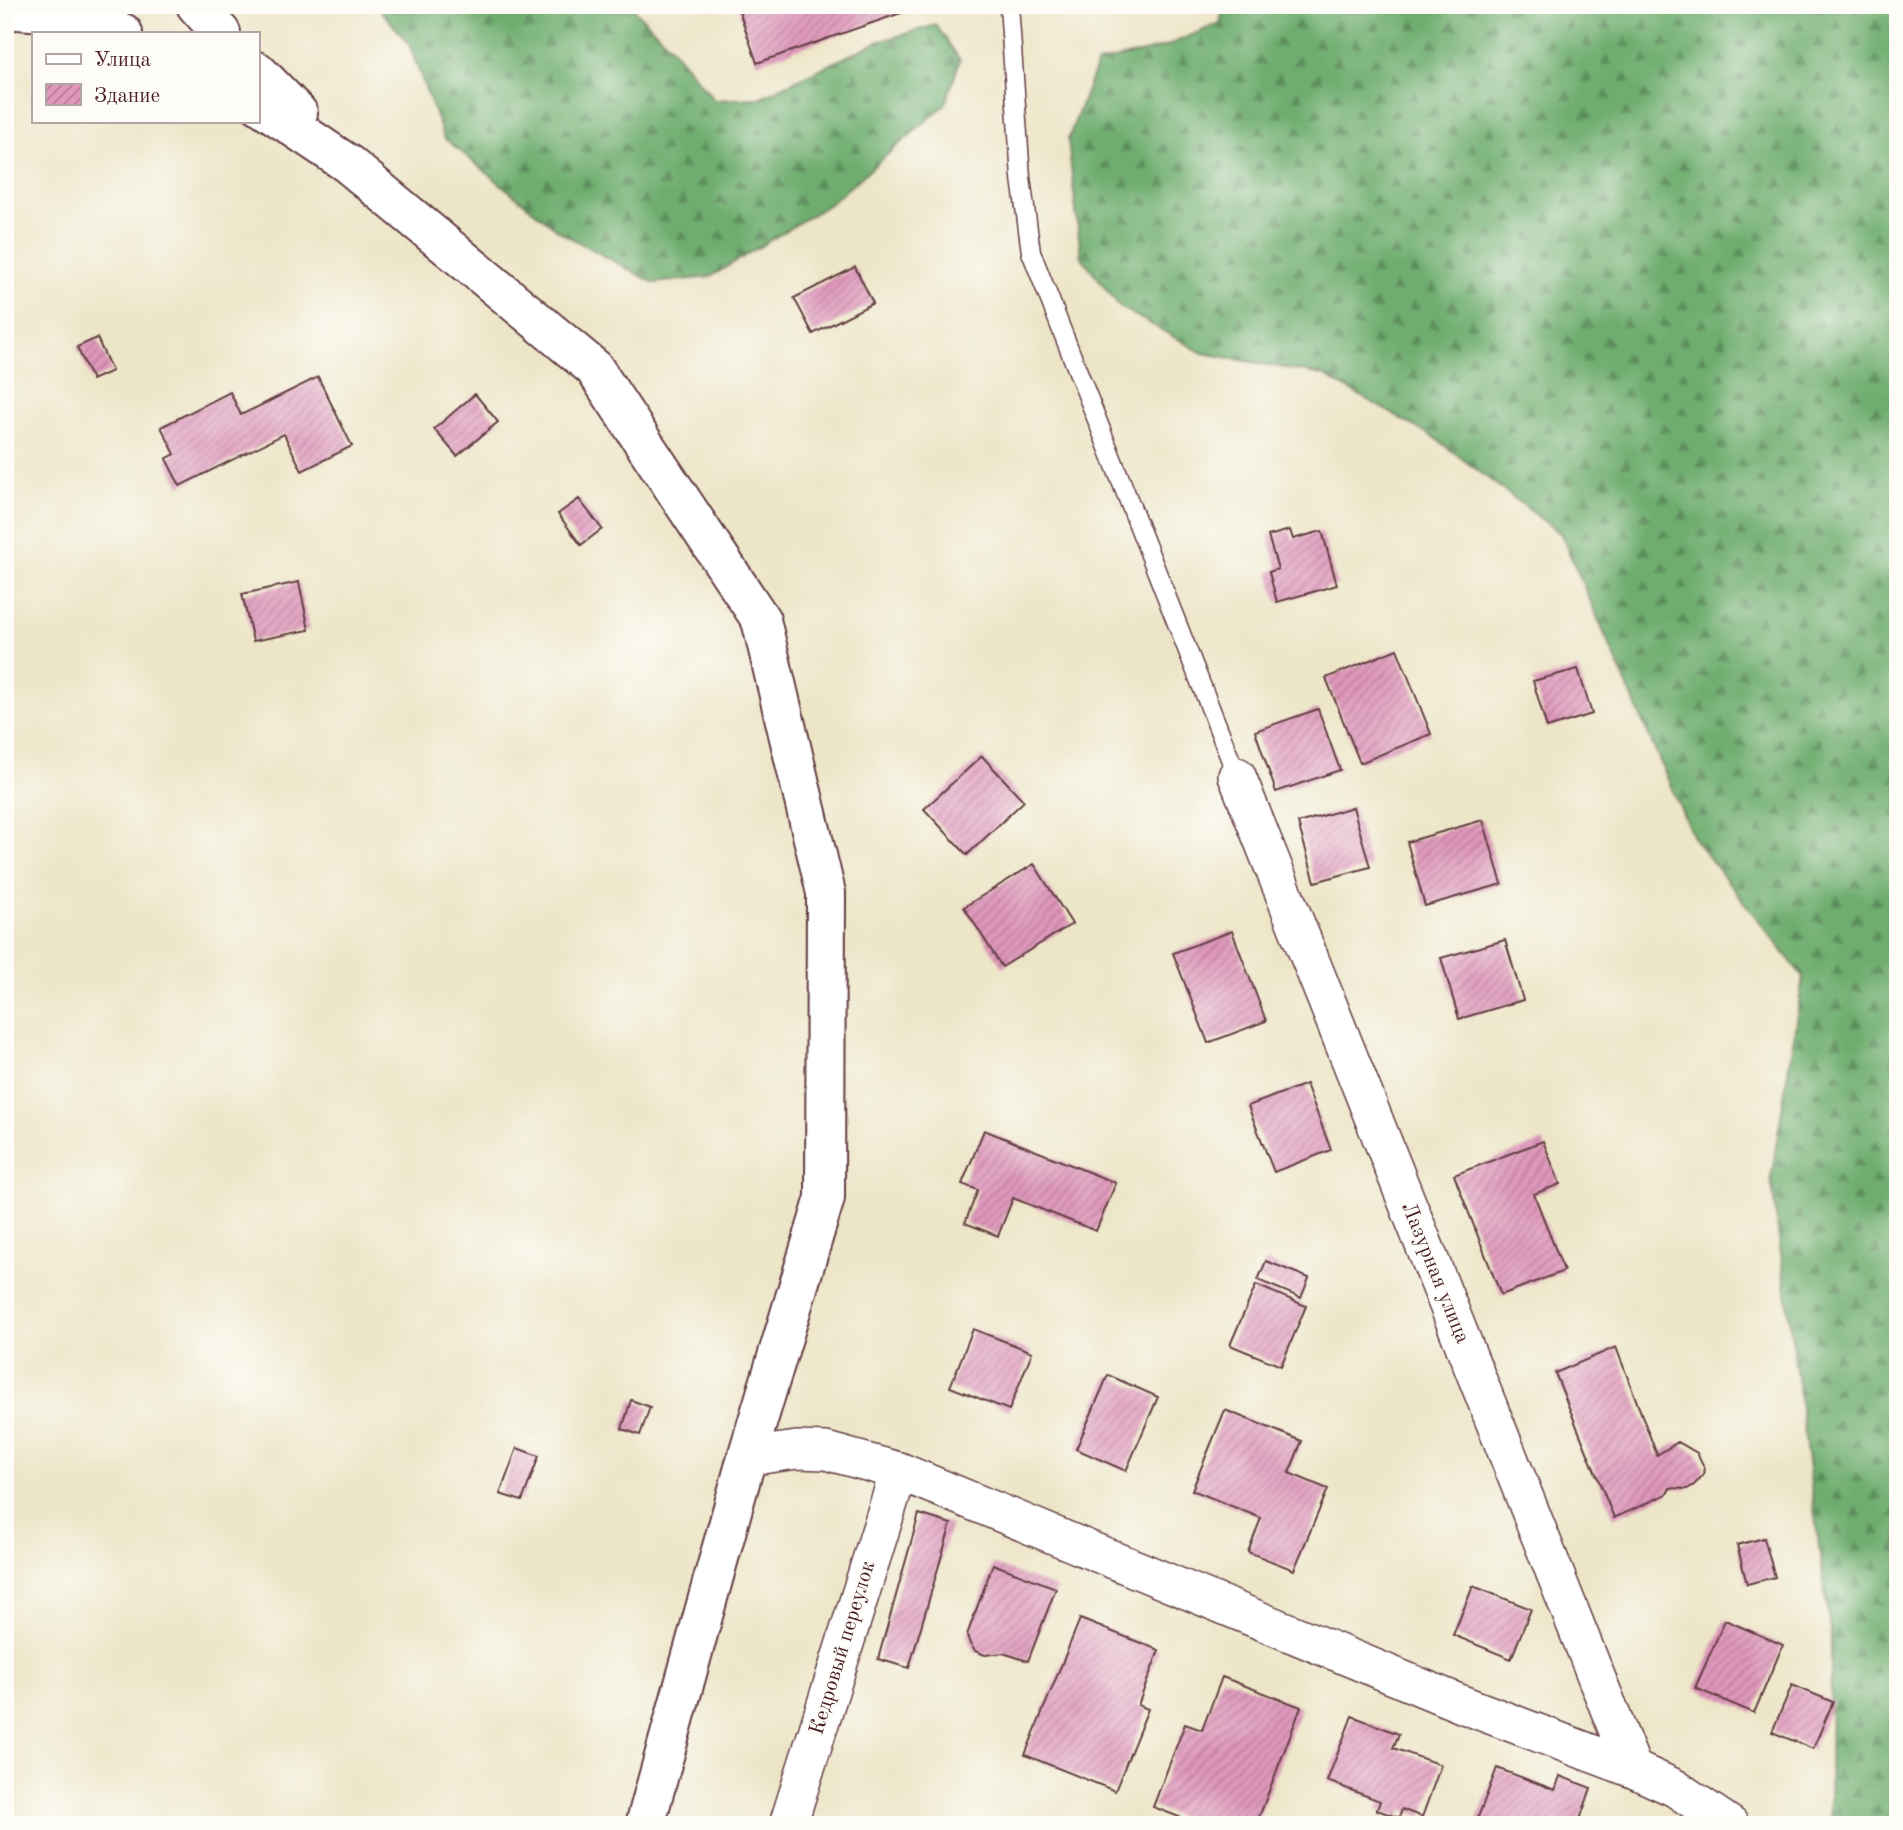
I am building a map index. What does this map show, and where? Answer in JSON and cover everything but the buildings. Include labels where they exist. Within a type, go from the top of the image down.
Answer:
[{"type":"highway","points":[[196,5],[220,32]]},
{"type":"highway","points":[[5,9],[71,14],[120,32]]},
{"type":"highway","points":[[259,73],[348,164]]},
{"type":"highway","points":[[259,104],[348,164],[594,368],[761,621],[826,893],[825,1198],[747,1457],[645,1825]]},
{"type":"street","name":"Лазурная улица","points":[[1237,776],[1633,1769]]},
{"type":"street","points":[[747,1457],[797,1450],[826,1451],[899,1471],[1464,1705],[1633,1769],[1675,1788],[1728,1823]]},
{"type":"street","name":"Кедровый переулок","points":[[788,1825],[899,1471]]},
{"type":"lane","points":[[1009,5],[1021,178],[1031,252],[1237,776]]},
{"type":"green space","points":[[376,5],[630,5],[669,45],[714,100],[759,98],[877,42],[936,25],[960,60],[945,105],[831,203],[710,277],[654,283],[560,232],[444,138],[408,42]]},
{"type":"green space","points":[[1224,5],[1898,5],[1898,1825],[1830,1825],[1831,1638],[1771,1178],[1803,977],[1693,837],[1561,534],[1435,438],[1323,375],[1203,353],[1120,307],[1081,256],[1068,140],[1097,63],[1164,47],[1220,23]]}]
